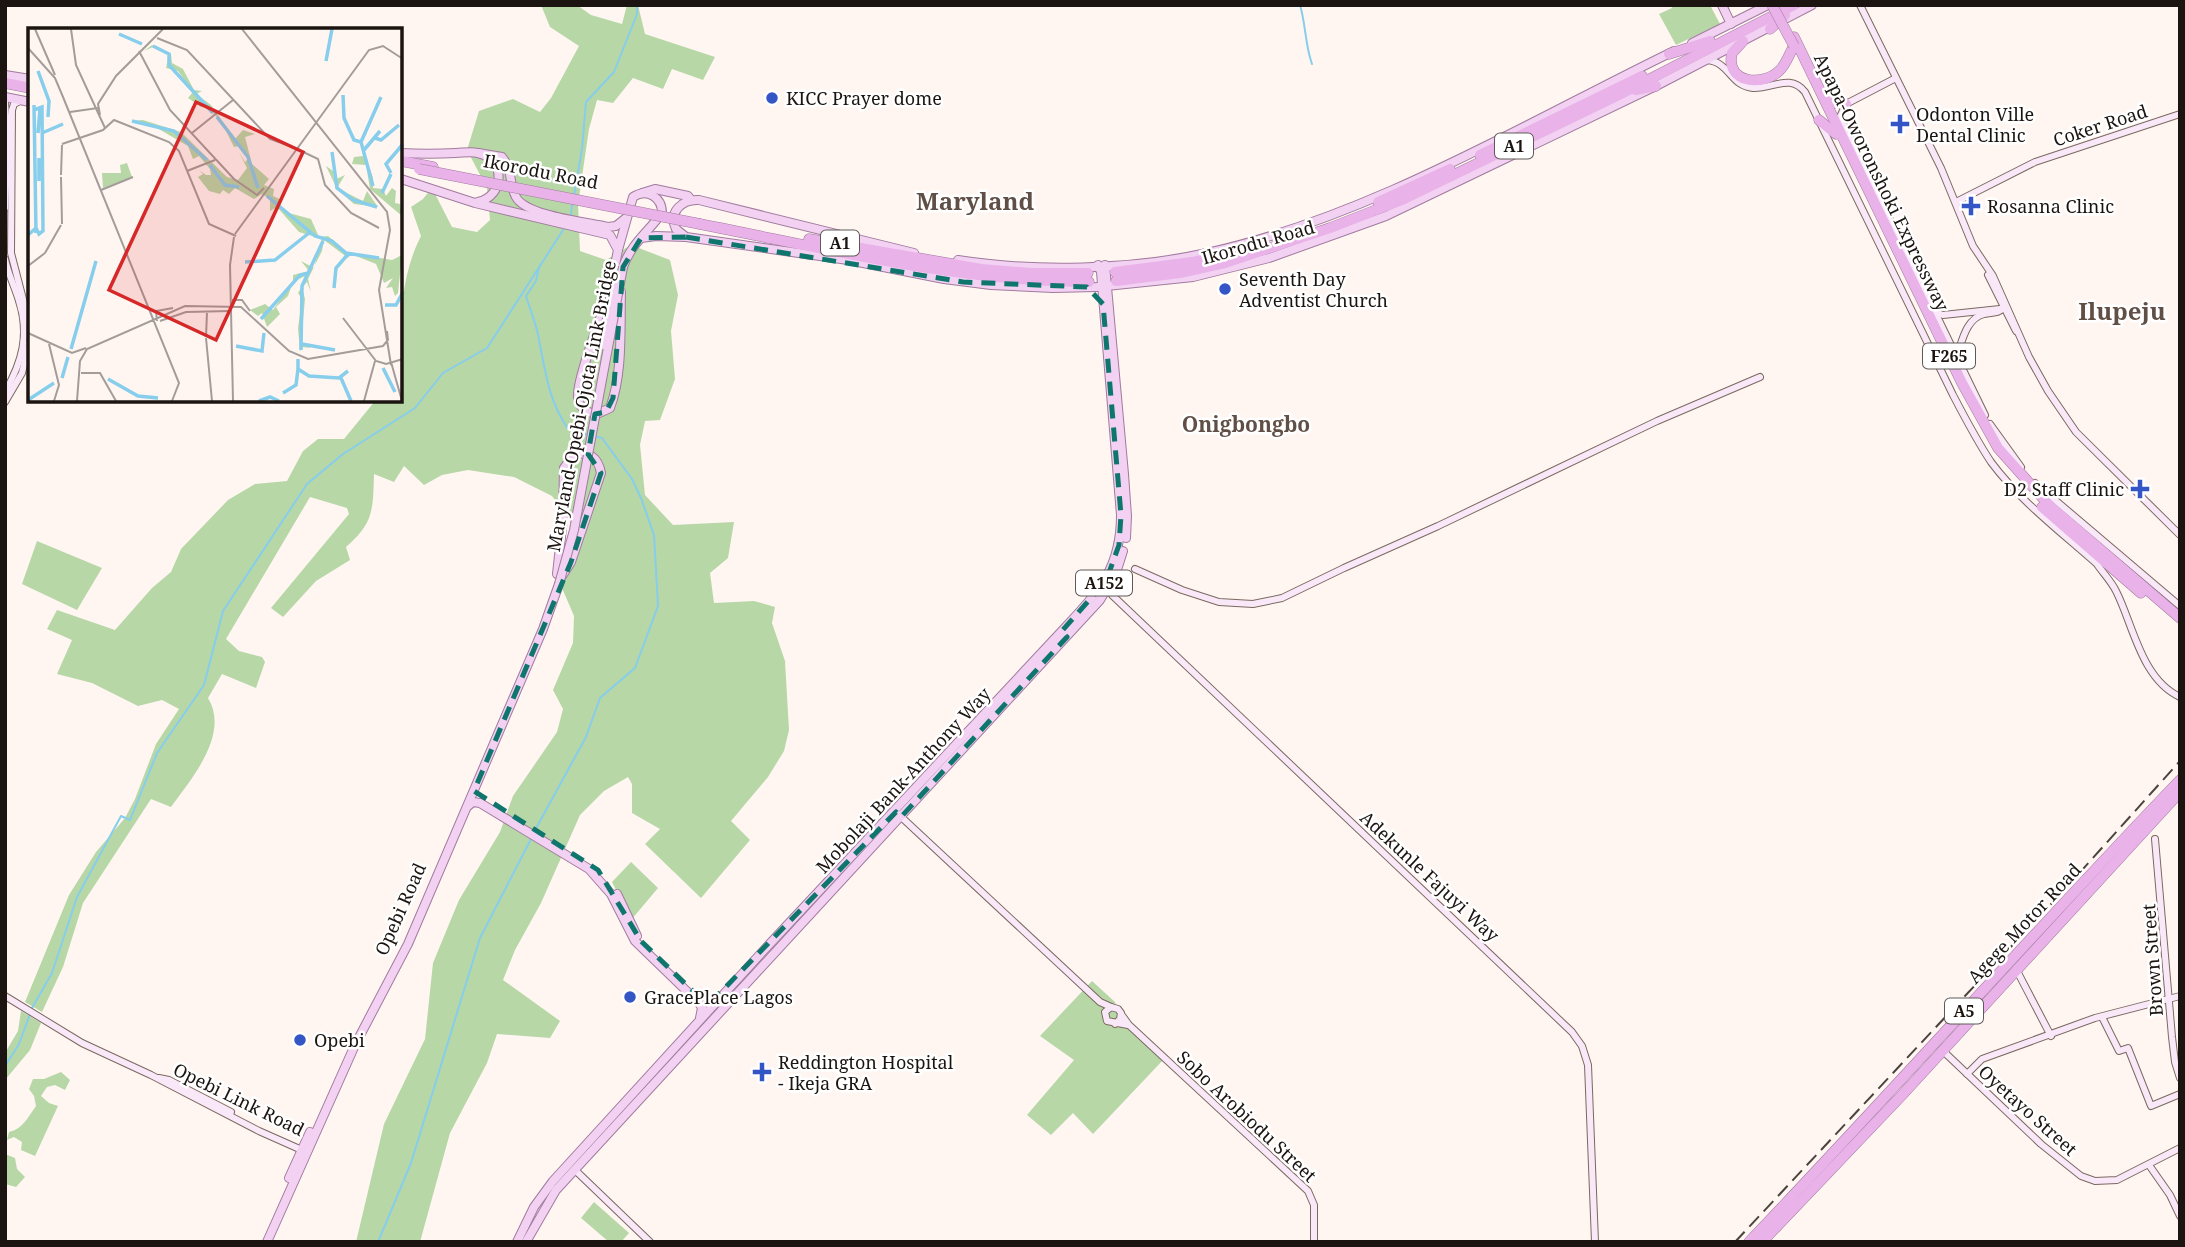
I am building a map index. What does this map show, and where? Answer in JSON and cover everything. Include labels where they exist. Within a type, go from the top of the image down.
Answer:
[{"type":"highway","name":"F265","points":[[1770,5],[1794,41]]},
{"type":"highway","name":"Apapa-Oworonshoki Expressway","points":[[1780,5],[1827,126],[1982,431],[2024,489],[2180,618]]},
{"type":"highway","name":"Ikorodu Road","points":[[1114,279],[1278,240],[1346,216],[1477,156],[1780,5]]},
{"type":"highway","points":[[1770,29],[1795,5]]},
{"type":"highway","name":"Ikorodu Road","points":[[1114,279],[1211,267],[1287,243],[1404,199],[1619,95],[1795,5]]},
{"type":"highway","points":[[1669,54],[1710,41]]},
{"type":"highway","points":[[1743,41],[1731,53],[1731,65],[1736,74],[1751,82],[1760,81],[1780,71],[1794,41]]},
{"type":"highway","name":"Apapa-Oworonshoki Expressway","points":[[1794,41],[1863,173],[1985,427],[2013,466],[2064,522],[2180,627]]},
{"type":"highway","points":[[5,83],[28,88]]},
{"type":"highway","points":[[1619,95],[1656,86]]},
{"type":"highway","points":[[5,89],[27,99]]},
{"type":"highway","points":[[1822,93],[1836,103],[1846,104]]},
{"type":"highway","points":[[1477,156],[1496,140]]},
{"type":"highway","points":[[1488,167],[1515,145]]},
{"type":"highway","name":"Ikorodu Road","points":[[402,163],[419,163],[936,270],[1019,280],[1087,277]]},
{"type":"highway","name":"Ikorodu Road","points":[[699,221],[926,261],[1006,272],[1087,277]]},
{"type":"highway","points":[[835,243],[863,242]]},
{"type":"highway","points":[[822,248],[848,260]]},
{"type":"highway","points":[[913,253],[926,261]]},
{"type":"highway","points":[[914,273],[936,270]]},
{"type":"highway","name":"Agege Motor Road","points":[[1762,1242],[1939,1047],[2027,941],[2180,780]]},
{"type":"highway","name":"Agege Motor Road","points":[[1749,1242],[2016,969],[2180,792]]},
{"type":"main road","points":[[1722,5],[1731,24]]},
{"type":"main road","name":"Ikorodu Road","points":[[1114,279],[1276,234],[1403,185],[1770,5]]},
{"type":"main road","name":"Ikorodu Road","points":[[641,193],[655,189],[688,196],[691,200],[913,253],[1031,267],[1087,277],[1193,277],[1269,258],[1385,216],[1656,86],[1812,5]]},
{"type":"main road","points":[[5,75],[28,79]]},
{"type":"main road","points":[[5,99],[27,99]]},
{"type":"main road","points":[[475,203],[491,197],[497,190],[499,181],[497,166],[478,153]]},
{"type":"main road","points":[[402,154],[419,163],[478,153],[502,157],[509,165],[514,194],[521,205],[608,227],[623,221]]},
{"type":"main road","name":"Maryland-Opebi-Ojota Link Bridge","points":[[402,179],[475,203],[610,235],[617,246]]},
{"type":"main road","name":"Maryland-Opebi-Ojota Link Bridge","points":[[558,580],[620,265],[617,246],[623,221],[633,197],[641,193],[658,198],[662,204],[662,213],[635,243],[620,265]]},
{"type":"main road","points":[[686,237],[674,224],[674,216],[678,207],[691,200]]},
{"type":"main road","points":[[641,238],[686,237]]},
{"type":"main road","name":"Ikorodu Road","points":[[686,237],[848,260],[991,285],[1053,288],[1087,277],[1102,265],[1114,279]]},
{"type":"main road","name":"Mobolaji Bank-Anthony Way","points":[[526,1242],[556,1190],[767,954],[1064,635],[1100,600],[1111,584],[1120,564],[1127,529],[1106,306],[1114,279],[1102,265]]},
{"type":"main road","points":[[1087,277],[1106,306],[1113,297],[1114,279]]},
{"type":"main road","points":[[617,281],[618,358],[614,398],[606,412],[591,414],[580,404],[579,387],[617,281]]},
{"type":"main road","name":"Maryland-Opebi-Ojota Link Bridge","points":[[558,580],[574,530],[617,281]]},
{"type":"main road","points":[[558,580],[571,562],[601,473],[599,464],[591,455],[585,453],[574,454],[564,467],[558,580],[543,629],[474,791],[486,804],[598,870],[610,884],[646,947],[702,1000],[712,1001],[721,997]]},
{"type":"main road","name":"Mobolaji Bank-Anthony Way","points":[[1064,635],[1101,588],[1114,565],[1121,531],[1121,474]]},
{"type":"main road","name":"Opebi Road","points":[[265,1242],[301,1148],[408,944],[558,580]]},
{"type":"main road","name":"Opebi Road","points":[[265,1242],[301,1148],[360,1024],[395,962],[474,791]]},
{"type":"main road","points":[[468,806],[476,802],[486,804]]},
{"type":"main road","points":[[582,861],[607,888],[635,941],[699,1003],[702,1013],[699,1022]]},
{"type":"main road","name":"Mobolaji Bank-Anthony Way","points":[[517,1242],[545,1191],[721,997],[767,954]]},
{"type":"street","points":[[1858,5],[1906,100]]},
{"type":"street","points":[[1858,5],[1956,202],[1973,246],[2048,391],[2076,432],[2180,535]]},
{"type":"street","name":"Apapa-Oworonshoki Expressway","points":[[1707,60],[1722,64],[1737,82],[1748,87],[1788,82],[1798,85],[1827,126]]},
{"type":"street","points":[[1846,104],[1894,79]]},
{"type":"street","points":[[5,99],[8,131],[5,208]]},
{"type":"street","points":[[27,99],[14,104],[12,110],[10,236],[12,264],[28,319]]},
{"type":"street","name":"Apapa-Oworonshoki Expressway","points":[[1846,104],[1840,117],[1863,173],[2001,441],[2107,577],[2116,591],[2146,663],[2166,686],[2180,697]]},
{"type":"street","name":"Coker Road","points":[[1956,202],[2035,162],[2180,114]]},
{"type":"street","points":[[5,259],[25,329],[25,343],[18,371],[5,392]]},
{"type":"street","points":[[1934,312],[1943,314],[2006,309]]},
{"type":"street","points":[[1956,358],[1971,322],[1984,314],[1994,314],[2006,309]]},
{"type":"street","points":[[2006,309],[2010,323],[2021,339]]},
{"type":"street","points":[[1994,314],[2010,323]]},
{"type":"street","points":[[5,401],[22,373],[28,348]]},
{"type":"street","points":[[1135,569],[1181,590],[1219,602],[1242,604],[1282,598],[1657,421],[1760,377]]},
{"type":"street","name":"Apapa-Oworonshoki Expressway","points":[[2064,522],[2180,606]]},
{"type":"street","points":[[1100,600],[1112,595],[1111,584]]},
{"type":"street","name":"Adekunle Fajuyi Way","points":[[1112,595],[1485,947],[1579,1040],[1587,1058],[1590,1088],[1595,1242]]},
{"type":"street","points":[[898,814],[1100,1002],[1118,1009],[1121,1014],[1115,1024]]},
{"type":"street","name":"Brown Street","points":[[2155,839],[2175,1062],[2180,1078]]},
{"type":"street","points":[[2016,969],[2050,1036]]},
{"type":"street","name":"Opebi Link Road","points":[[5,996],[67,1035],[301,1148]]},
{"type":"street","points":[[1967,1074],[1982,1059],[2102,1017],[2180,996]]},
{"type":"street","points":[[1100,1002],[1107,1021],[1129,1026]]},
{"type":"street","points":[[1104,1014],[1111,1007]]},
{"type":"street","name":"Sobo Arobiodu Street","points":[[1121,1014],[1129,1026],[1308,1191],[1314,1205],[1314,1242]]},
{"type":"street","points":[[2102,1017],[2119,1051],[2128,1048],[2151,1105],[2180,1094]]},
{"type":"street","name":"Oyetayo Street","points":[[1939,1047],[2040,1144],[2081,1176],[2095,1181],[2117,1180],[2180,1148]]},
{"type":"street","points":[[2149,1165],[2170,1195],[2180,1216]]},
{"type":"street","points":[[575,1170],[650,1242]]},
{"type":"highlighted area","points":[[686,237],[963,282],[1087,287],[1103,304],[1121,515],[1119,545],[1106,581],[1061,632],[1067,637],[901,817],[896,812],[712,1001],[702,1000],[641,941],[598,870],[474,791],[571,562],[601,473],[588,454],[595,414],[606,412],[613,398],[623,267],[641,238]]},
{"type":"green space","points":[[541,5],[577,5],[591,15],[622,24],[627,5],[638,5],[645,34],[715,57],[703,80],[672,69],[663,89],[633,78],[613,103],[597,100],[589,129],[578,204],[580,251],[606,260],[631,245],[670,260],[678,295],[671,331],[675,379],[660,420],[645,421],[640,445],[645,495],[673,525],[734,522],[728,558],[710,573],[714,603],[754,601],[775,607],[772,623],[785,661],[789,730],[784,751],[768,777],[731,821],[750,840],[701,898],[645,844],[660,829],[632,813],[632,784],[628,777],[604,791],[580,815],[503,980],[560,1021],[550,1038],[497,1034],[487,1063],[450,1133],[420,1242],[356,1242],[384,1124],[425,1039],[433,963],[459,900],[500,832],[513,796],[557,732],[563,709],[553,690],[573,643],[574,616],[562,588],[572,559],[573,525],[552,496],[514,477],[468,470],[442,475],[424,485],[404,466],[394,482],[374,474],[373,497],[367,523],[346,547],[350,560],[316,581],[283,617],[271,608],[349,514],[347,508],[310,497],[226,639],[239,651],[262,657],[265,662],[256,688],[222,674],[208,698],[214,712],[214,726],[206,755],[171,807],[151,799],[83,903],[63,967],[42,1012],[25,1002],[69,895],[96,852],[125,818],[156,744],[179,709],[162,700],[138,706],[92,683],[57,674],[72,640],[47,629],[57,610],[115,630],[152,588],[171,572],[181,549],[228,500],[255,484],[287,481],[303,451],[318,439],[344,439],[374,402],[402,402],[403,296],[413,255],[421,236],[411,207],[423,199],[432,188],[452,227],[477,232],[490,220],[487,188],[467,150],[479,111],[513,99],[540,112],[551,98],[579,46],[550,27]]},
{"type":"green space","points":[[1671,5],[1710,5],[1720,24],[1676,45],[1659,14],[1672,8]]},
{"type":"green space","points":[[37,541],[102,568],[77,610],[22,584]]},
{"type":"green space","points":[[631,862],[658,888],[631,920],[612,882]]},
{"type":"green space","points":[[1092,981],[1115,1002],[1121,1021],[1164,1059],[1093,1134],[1073,1113],[1051,1135],[1027,1115],[1074,1060],[1040,1036]]},
{"type":"green space","points":[[21,1011],[41,1023],[30,1050],[5,1080],[5,1053],[18,1031]]},
{"type":"green space","points":[[61,1072],[70,1080],[65,1090],[55,1085],[47,1087],[41,1096],[58,1106],[35,1156],[21,1150],[22,1142],[14,1137],[7,1140],[9,1132],[22,1125],[36,1106],[29,1089],[33,1079],[44,1079]]},
{"type":"green space","points":[[5,1154],[15,1158],[17,1169],[25,1177],[16,1187],[5,1184]]},
{"type":"green space","points":[[594,1202],[629,1233],[621,1242],[609,1242],[581,1218]]},
{"type":"waterway","points":[[574,196],[586,102],[614,72],[637,14],[637,5]]},
{"type":"waterway","points":[[1300,5],[1312,64]]},
{"type":"waterway","points":[[571,216],[572,205]]},
{"type":"waterway","points":[[32,1008],[52,973],[77,897],[121,816],[130,820],[157,753],[204,685],[223,611],[307,484],[343,454],[415,408],[443,373],[487,348],[565,227]]},
{"type":"waterway","points":[[539,267],[536,281],[526,296],[537,329],[549,386],[568,429],[588,435]]},
{"type":"waterway","points":[[534,832],[586,737],[600,698],[635,668],[658,606],[654,535],[641,498],[632,479],[602,438],[593,436]]},
{"type":"waterway","points":[[378,1242],[411,1163],[480,938],[532,837]]},
{"type":"waterway","points":[[5,1066],[19,1044],[30,1014]]},
{"type":"railway","points":[[1735,1242],[2065,889],[2180,761]]},
{"type":"place","name":"KICC Prayer dome","points":[[772,98]]},
{"type":"place","name":"Odonton Ville Dental Clinic","points":[[1900,124]]},
{"type":"place","name":"Rosanna Clinic","points":[[1971,206]]},
{"type":"place","name":"Seventh Day Adventist Church","points":[[1225,289]]},
{"type":"place","name":"D2 Staff Clinic","points":[[2140,489]]},
{"type":"place","name":"GracePlace Lagos","points":[[630,997]]},
{"type":"place","name":"Opebi","points":[[300,1040]]},
{"type":"place","name":"Reddington Hospital - Ikeja GRA","points":[[762,1072]]},
{"type":"district","name":"Maryland","points":[[975,200]]},
{"type":"district","name":"Ilupeju","points":[[2122,310]]},
{"type":"district","name":"Onigbongbo","points":[[1246,424]]}]
